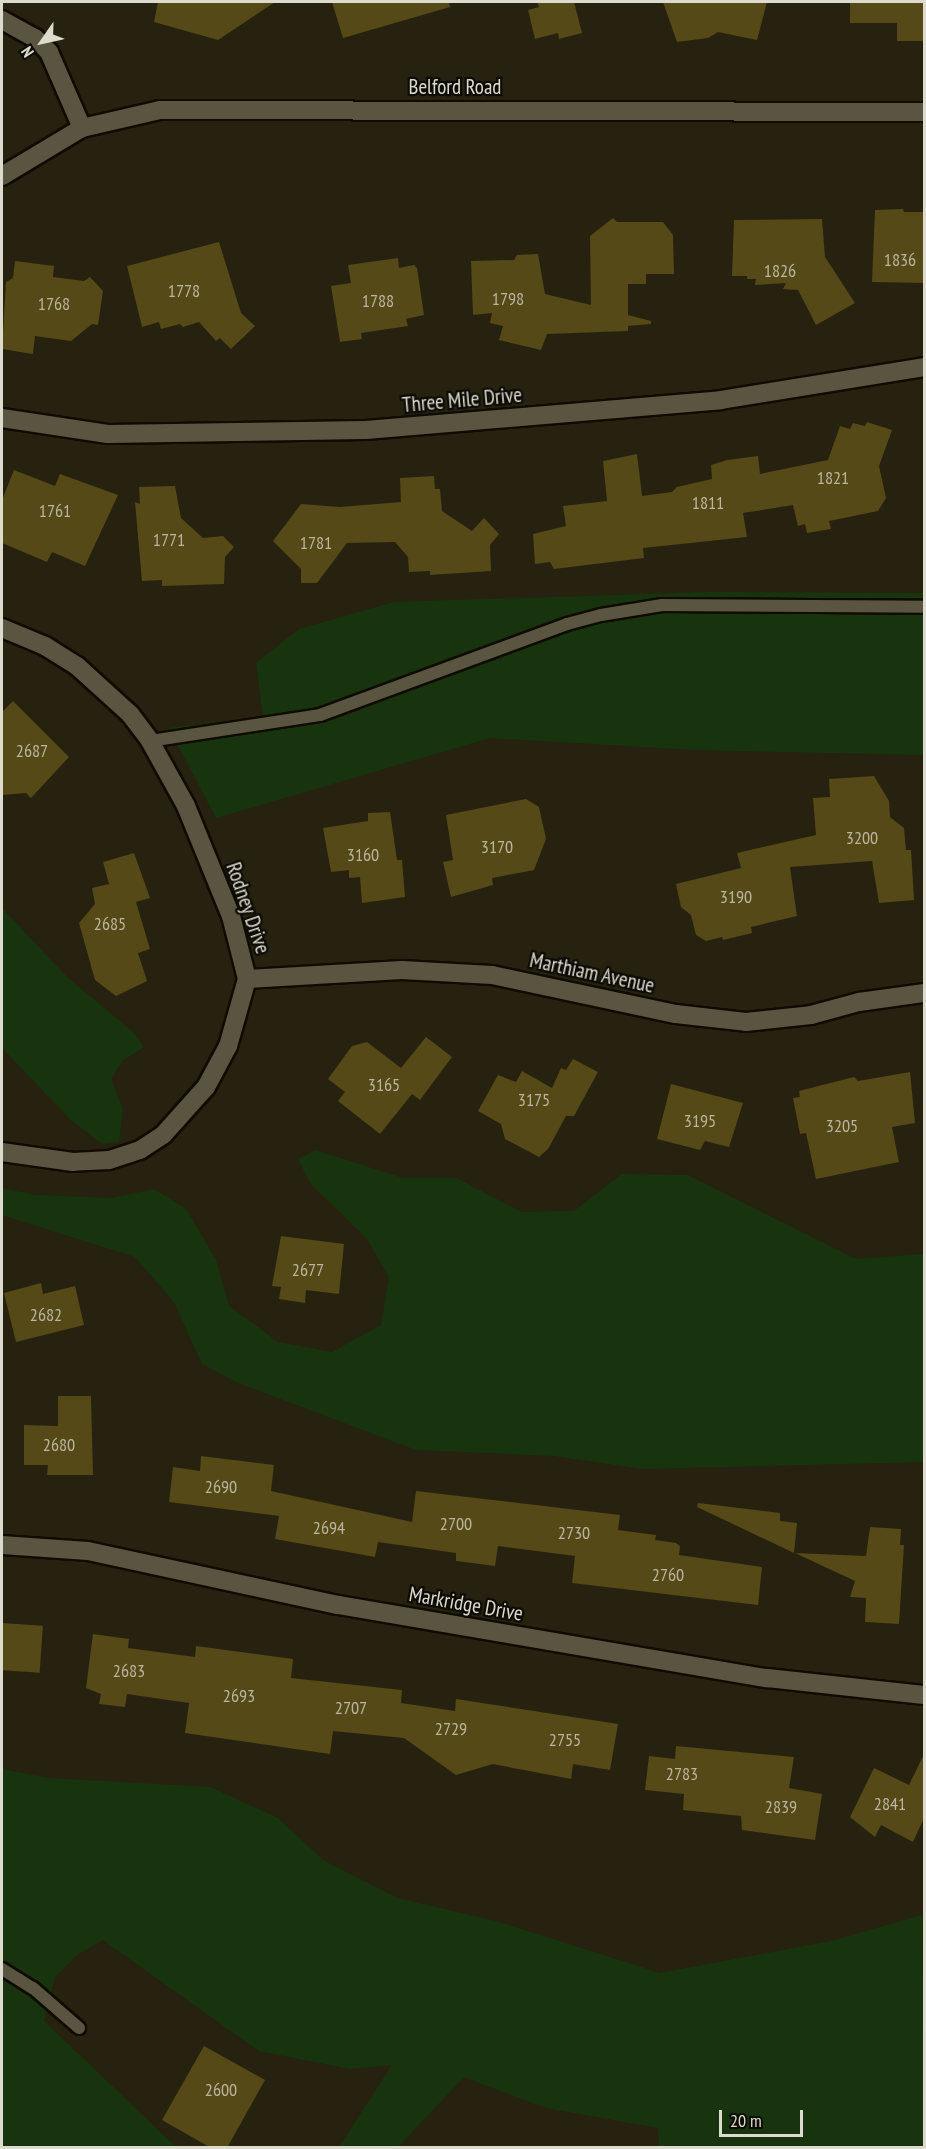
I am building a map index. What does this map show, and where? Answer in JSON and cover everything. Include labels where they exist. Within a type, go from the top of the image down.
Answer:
[{"type":"street","points":[[2,20],[35,38],[49,52],[82,128]]},
{"type":"street","name":"Belford Road","points":[[2,176],[82,128],[160,110],[924,112]]},
{"type":"street","name":"Three Mile Drive","points":[[2,418],[108,434],[366,430],[721,400],[924,367]]},
{"type":"street","name":"Rodney Drive","points":[[2,628],[45,646],[77,666],[130,714],[150,741],[191,816],[231,916],[247,979],[228,1046],[206,1087],[163,1135],[140,1150],[109,1160],[73,1162],[2,1152]]},
{"type":"street","name":"Marthiam Avenue","points":[[247,979],[402,970],[492,975],[676,1014],[746,1022],[811,1016],[860,1002],[924,993]]},
{"type":"street","name":"Markridge Drive","points":[[2,1545],[88,1551],[338,1605],[766,1678],[924,1695]]},
{"type":"lane","points":[[150,741],[320,716],[567,624],[601,615],[662,605],[924,607]]},
{"type":"lane","points":[[2,1969],[33,1988],[79,2028]]},
{"type":"green space","points":[[710,592],[924,593],[924,755],[695,750],[490,738],[216,818],[169,728],[263,716],[256,663],[299,629],[394,602]]},
{"type":"green space","points":[[2,908],[67,977],[133,1032],[144,1047],[122,1061],[111,1080],[123,1109],[119,1142],[102,1144],[70,1119],[2,1048]]},
{"type":"green space","points":[[315,1150],[403,1178],[456,1178],[522,1212],[574,1211],[622,1174],[687,1175],[856,1259],[924,1254],[924,1462],[642,1469],[554,1456],[416,1450],[238,1383],[202,1364],[174,1302],[135,1257],[2,1215],[2,1188],[35,1195],[112,1198],[154,1189],[186,1209],[216,1260],[229,1306],[278,1342],[332,1352],[381,1325],[389,1277],[367,1239],[310,1183],[298,1159]]},
{"type":"green space","points":[[2,1769],[48,1778],[210,1787],[278,1818],[323,1860],[397,1898],[496,1921],[660,1973],[831,1941],[922,1915],[924,2147],[659,2147],[658,2128],[546,2108],[464,2077],[398,2147],[339,2147],[392,2065],[350,2069],[259,2051],[103,1940],[77,1955],[55,1977],[44,2021],[176,2147],[2,2147]]},
{"type":"building","points":[[158,2],[275,2],[218,40],[154,22]]},
{"type":"building","points":[[332,2],[449,2],[450,7],[343,38]]},
{"type":"building","points":[[537,2],[574,2],[582,33],[559,39],[558,33],[535,39],[528,10],[539,7]]},
{"type":"building","points":[[663,2],[767,2],[757,40],[718,32],[708,38],[677,42]]},
{"type":"building","points":[[850,2],[924,2],[924,41],[897,41],[897,23],[850,23]]},
{"type":"building","points":[[903,209],[904,212],[924,212],[924,283],[872,282],[875,210]]},
{"type":"building","points":[[613,218],[617,222],[663,222],[673,235],[674,274],[646,274],[646,284],[628,284],[628,315],[651,321],[651,324],[628,326],[628,331],[547,334],[541,350],[499,340],[503,326],[490,323],[492,313],[473,315],[471,261],[514,260],[517,255],[538,254],[545,294],[591,305],[590,236]]},
{"type":"building","points":[[822,219],[825,257],[855,303],[816,325],[798,290],[783,289],[786,283],[755,285],[756,279],[747,279],[747,276],[732,276],[734,220]]},
{"type":"building","points":[[219,242],[241,313],[255,326],[231,349],[220,338],[216,341],[199,322],[183,327],[180,324],[161,329],[159,322],[142,327],[127,266]]},
{"type":"building","points":[[398,258],[399,268],[414,265],[417,268],[424,315],[406,319],[408,326],[361,333],[362,339],[340,342],[331,286],[351,283],[348,265]]},
{"type":"building","points":[[15,261],[54,266],[53,277],[84,281],[90,277],[103,291],[98,325],[92,324],[71,341],[35,336],[33,354],[2,349],[6,282],[13,278]]},
{"type":"building","points":[[867,422],[892,430],[879,466],[886,498],[878,511],[829,521],[831,529],[807,533],[805,524],[798,526],[793,505],[743,513],[747,537],[643,548],[644,558],[554,569],[550,562],[535,564],[533,534],[566,526],[563,506],[607,501],[603,461],[637,454],[642,496],[672,492],[677,487],[712,479],[711,465],[727,460],[758,456],[760,474],[828,460],[840,426],[850,429],[853,423],[865,426]]},
{"type":"building","points":[[14,470],[55,486],[60,474],[118,495],[85,566],[52,552],[47,562],[2,543],[2,500]]},
{"type":"building","points":[[434,476],[435,489],[440,489],[442,511],[472,531],[484,518],[499,534],[490,545],[491,571],[430,575],[430,571],[409,572],[408,557],[395,542],[347,543],[317,583],[301,583],[301,569],[273,541],[301,504],[340,507],[401,502],[400,478]]},
{"type":"building","points":[[175,486],[181,518],[203,538],[223,536],[234,547],[225,557],[224,584],[162,586],[162,580],[142,581],[135,502],[140,504],[139,487]]},
{"type":"building","points":[[13,701],[69,757],[31,798],[26,793],[2,795],[2,712]]},
{"type":"building","points":[[874,776],[889,801],[890,817],[904,828],[906,850],[911,850],[914,900],[879,903],[872,861],[790,867],[797,916],[751,927],[752,933],[723,940],[722,937],[706,941],[696,935],[691,915],[681,907],[676,884],[741,868],[737,853],[816,835],[813,798],[830,797],[829,779]]},
{"type":"building","points":[[526,799],[539,807],[546,839],[534,870],[492,878],[493,885],[451,897],[443,862],[453,860],[446,815]]},
{"type":"building","points":[[390,812],[397,860],[402,860],[405,897],[362,903],[360,877],[349,878],[349,870],[331,872],[323,828],[368,821],[368,813]]},
{"type":"building","points":[[134,853],[150,898],[136,902],[150,949],[138,953],[147,981],[116,996],[95,980],[79,923],[95,904],[92,888],[109,884],[103,862]]},
{"type":"building","points":[[426,1037],[452,1057],[420,1100],[412,1094],[380,1134],[338,1101],[345,1092],[328,1079],[352,1046],[367,1042],[401,1068]]},
{"type":"building","points":[[573,1059],[598,1072],[574,1116],[566,1116],[548,1149],[539,1157],[505,1139],[501,1124],[478,1111],[498,1075],[516,1082],[522,1071],[552,1088],[561,1068],[566,1070]]},
{"type":"building","points":[[910,1072],[915,1123],[892,1127],[899,1162],[816,1179],[806,1133],[800,1134],[793,1098],[800,1097],[799,1091],[854,1077],[858,1081]]},
{"type":"building","points":[[671,1084],[743,1103],[729,1147],[705,1141],[700,1150],[657,1139]]},
{"type":"building","points":[[281,1236],[344,1244],[339,1294],[306,1290],[305,1303],[279,1299],[281,1287],[272,1286]]},
{"type":"building","points":[[41,1283],[43,1294],[75,1286],[84,1325],[16,1342],[4,1293]]},
{"type":"building","points":[[58,1396],[91,1396],[93,1475],[47,1475],[48,1465],[24,1465],[24,1425],[58,1426]]},
{"type":"building","points":[[201,1456],[274,1465],[271,1491],[412,1522],[416,1491],[620,1515],[618,1530],[656,1535],[655,1540],[676,1543],[680,1546],[679,1555],[762,1567],[758,1605],[572,1583],[575,1556],[498,1546],[495,1566],[456,1561],[456,1553],[378,1542],[375,1557],[275,1539],[279,1516],[169,1502],[173,1467],[200,1471]]},
{"type":"building","points":[[698,1503],[780,1513],[780,1521],[797,1523],[794,1553],[697,1507]]},
{"type":"building","points":[[870,1527],[901,1529],[900,1545],[904,1545],[899,1624],[865,1622],[866,1598],[850,1597],[855,1581],[795,1553],[866,1556]]},
{"type":"building","points":[[2,1623],[43,1626],[40,1673],[2,1670]]},
{"type":"building","points":[[93,1634],[129,1639],[128,1648],[195,1657],[196,1646],[293,1659],[291,1678],[402,1690],[401,1703],[455,1711],[456,1699],[618,1724],[610,1770],[573,1764],[571,1779],[493,1764],[456,1775],[404,1738],[333,1731],[330,1754],[185,1733],[189,1703],[127,1694],[125,1707],[99,1704],[101,1694],[86,1688]]},
{"type":"building","points":[[676,1746],[794,1757],[789,1788],[822,1794],[815,1840],[742,1830],[741,1816],[683,1810],[684,1794],[645,1790],[649,1756],[675,1759]]},
{"type":"building","points":[[924,1754],[924,1818],[913,1842],[881,1825],[875,1837],[850,1817],[874,1768],[909,1785]]},
{"type":"building","points":[[204,2046],[265,2080],[227,2148],[211,2148],[162,2120]]}]
